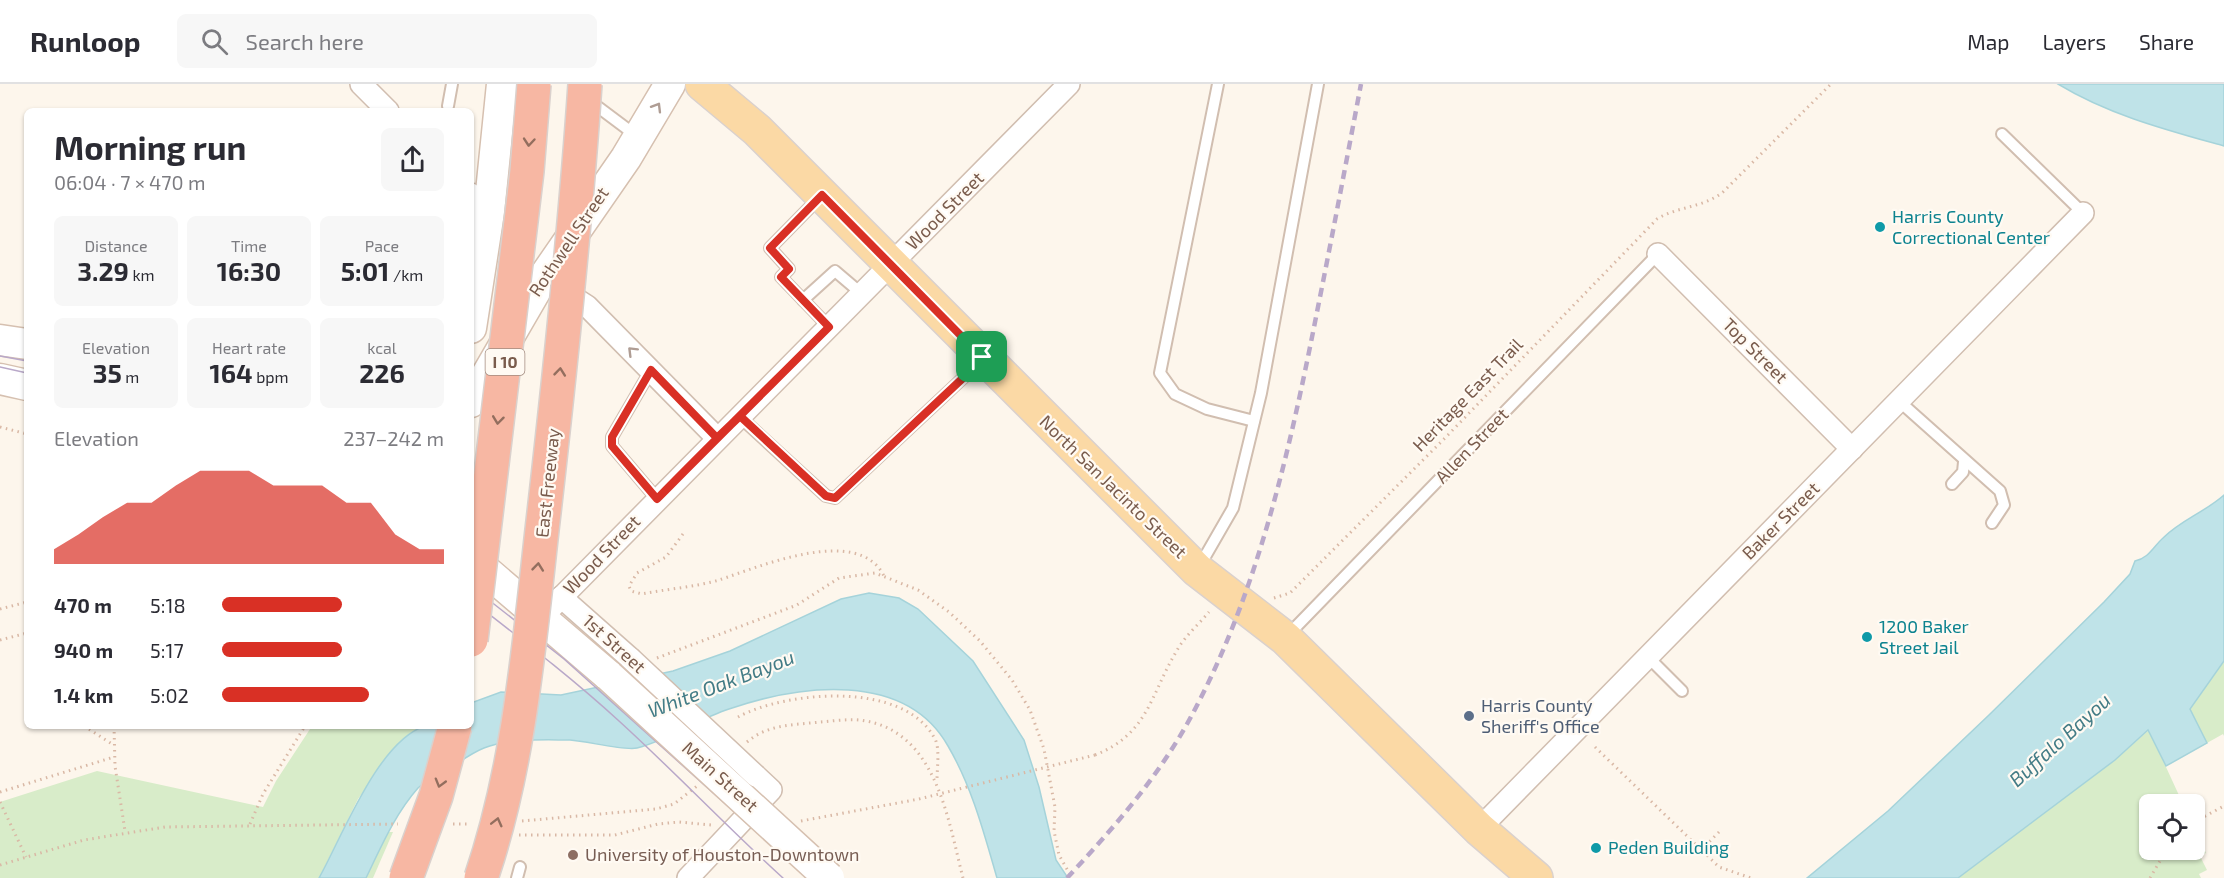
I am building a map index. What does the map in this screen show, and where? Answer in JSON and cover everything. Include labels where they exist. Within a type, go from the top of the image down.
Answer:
[{"type":"highway","name":"I 10","points":[[474,615],[527,171],[534,84]]},
{"type":"highway","name":"East Freeway","points":[[482,878],[507,779],[532,621],[593,90]]},
{"type":"highway","points":[[406,878],[436,796],[454,729]]},
{"type":"main road","points":[[474,287],[480,203],[498,125],[502,84]]},
{"type":"main road","name":"Rothwell Street","points":[[474,397],[543,278],[638,137],[670,84]]},
{"type":"main road","points":[[702,84],[732,96]]},
{"type":"main road","name":"North San Jacinto Street","points":[[732,96],[757,130],[1197,570],[1285,638],[1479,829],[1536,878]]},
{"type":"main road","points":[[474,149],[498,125]]},
{"type":"main road","points":[[0,340],[24,344]]},
{"type":"main road","points":[[0,379],[24,384]]},
{"type":"main road","name":"Main Street","points":[[474,560],[551,608],[620,667],[829,878]]},
{"type":"main road","points":[[1479,829],[1500,878]]},
{"type":"street","points":[[361,84],[385,108]]},
{"type":"street","name":"Wood Street","points":[[551,608],[717,438],[1060,96],[1069,84]]},
{"type":"street","name":"Baker Street","points":[[1479,829],[2083,213]]},
{"type":"street","name":"Top Street","points":[[1658,254],[1852,449]]},
{"type":"street","points":[[476,260],[543,278],[587,306],[717,438]]},
{"type":"street","name":"1st Street","points":[[620,667],[764,783],[688,878]]},
{"type":"lane","points":[[448,106],[452,84]]},
{"type":"lane","points":[[1218,84],[1160,373],[1175,394],[1207,409],[1254,421]]},
{"type":"lane","points":[[1197,570],[1233,508],[1254,421],[1318,84]]},
{"type":"lane","points":[[593,90],[638,137]]},
{"type":"lane","points":[[2002,134],[2083,213]]},
{"type":"lane","points":[[822,195],[770,248],[789,269],[781,277],[829,327]]},
{"type":"lane","name":"Allen Street","points":[[1285,638],[1658,254]]},
{"type":"lane","points":[[803,300],[835,271],[862,294]]},
{"type":"lane","points":[[740,416],[826,496],[835,498],[963,378],[982,357]]},
{"type":"lane","points":[[651,370],[612,437],[612,446],[657,499]]},
{"type":"lane","points":[[1899,402],[1964,462],[2000,491],[2004,505],[1992,523]]},
{"type":"lane","points":[[1952,484],[1963,472],[1964,462]]},
{"type":"lane","points":[[1648,657],[1682,691]]},
{"type":"path","name":"Heritage East Trail","points":[[1268,596],[1274,598],[1290,593],[1445,438],[1657,219],[1680,208],[1712,200],[1723,192],[1831,84]]},
{"type":"path","points":[[0,427],[24,433]]},
{"type":"path","points":[[683,534],[666,557],[631,579],[629,586],[631,591],[642,594],[717,580],[802,554],[839,552],[861,556],[878,565],[884,576]]},
{"type":"path","points":[[657,658],[797,605],[839,578],[875,573],[918,590],[949,612],[980,641],[1012,680],[1030,710],[1044,749],[1056,807],[1054,831],[1059,855],[1072,878]]},
{"type":"path","points":[[0,609],[24,603]]},
{"type":"path","points":[[824,818],[919,799],[1095,755],[1114,748],[1138,727],[1178,649],[1210,612]]},
{"type":"path","points":[[0,640],[24,634]]},
{"type":"path","points":[[738,717],[754,709],[790,700],[832,696],[875,700],[891,705],[922,724],[936,740],[938,786]]},
{"type":"path","points":[[89,729],[113,745]]},
{"type":"path","points":[[114,729],[114,757],[125,831]]},
{"type":"path","points":[[250,824],[268,786],[303,729]]},
{"type":"path","points":[[1595,747],[1719,867],[1750,878]]},
{"type":"path","points":[[0,792],[114,757]]},
{"type":"path","points":[[0,802],[26,857]]},
{"type":"path","points":[[2205,816],[2224,806]]},
{"type":"path","points":[[517,834],[615,836],[658,824],[679,822],[710,825]]},
{"type":"path","points":[[0,865],[84,840],[125,831],[250,824],[405,824]]},
{"type":"path","points":[[465,824],[477,830]]},
{"type":"path","points":[[1701,850],[1721,830]]},
{"type":"path","points":[[2150,878],[2161,860]]},
{"type":"green space","points":[[2224,661],[2224,736],[2223,734],[2207,743],[2190,709]]},
{"type":"green space","points":[[310,729],[418,729],[399,743],[358,799],[319,878],[0,878],[0,802],[97,771],[263,807],[276,781]]},
{"type":"green space","points":[[2149,730],[2178,794],[2139,794],[2139,860],[2202,860],[2207,870],[2199,874],[2201,878],[1958,878],[2115,760]]},
{"type":"green space","points":[[388,832],[393,832],[373,878],[366,878]]},
{"type":"water","points":[[2058,84],[2224,84],[2224,146],[2160,128],[2118,113],[2097,105]]},
{"type":"water","name":"Buffalo Bayou","points":[[2224,495],[2224,661],[2190,709],[2207,743],[2166,766],[2148,730],[2115,760],[1958,878],[1807,878],[1888,811],[1989,715],[2104,602],[2130,574],[2135,561],[2147,555],[2177,526]]},
{"type":"water","name":"White Oak Bayou","points":[[869,593],[899,598],[918,609],[973,661],[1024,740],[1039,787],[1056,860],[1068,878],[997,878],[977,810],[964,778],[948,746],[929,722],[905,705],[878,695],[849,690],[818,690],[787,694],[729,709],[661,740],[637,748],[570,740],[549,740],[516,741],[484,748],[418,788],[395,820],[366,878],[319,878],[363,792],[392,750],[408,735],[419,729],[474,729],[474,702],[501,692],[561,695],[673,671],[730,651],[841,599]]},
{"type":"tram line","points":[[0,356],[24,360]]},
{"type":"tram line","points":[[0,367],[24,372]]},
{"type":"tram line","points":[[474,588],[564,659],[808,878]]},
{"type":"tram line","points":[[474,602],[601,705],[783,878]]},
{"type":"railway","points":[[1067,878],[1132,805],[1161,766],[1187,724],[1212,675],[1233,625],[1269,521],[1296,414],[1361,84]]},
{"type":"place","name":"Harris County Correctional Center","points":[[1880,227]]},
{"type":"place","name":"1200 Baker Street Jail","points":[[1867,637]]},
{"type":"place","name":"Harris County Sheriff's Office","points":[[1469,716]]},
{"type":"place","name":"Peden Building","points":[[1596,848]]},
{"type":"place","name":"University of Houston-Downtown","points":[[573,855]]},
{"type":"route","points":[[982,357],[822,195],[770,248],[789,269],[781,277],[829,327],[717,438],[657,499],[612,446],[612,437],[651,370],[717,438],[740,416],[826,496],[835,498],[963,378],[982,357]]}]
